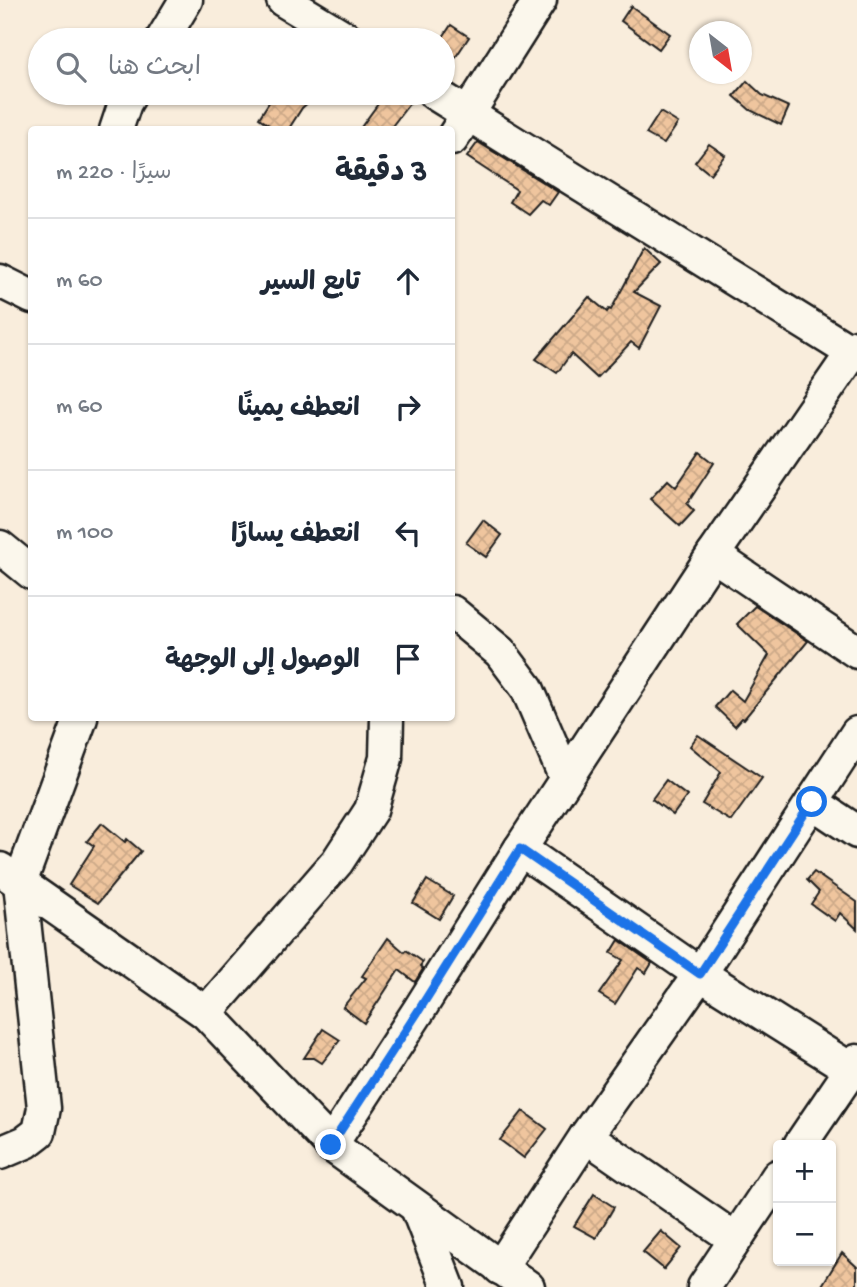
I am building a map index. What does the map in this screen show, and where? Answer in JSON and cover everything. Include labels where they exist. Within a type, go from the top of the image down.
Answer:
[{"type":"street","points":[[169,28],[186,0]]},
{"type":"street","points":[[283,0],[329,28]]},
{"type":"street","points":[[460,126],[540,0]]},
{"type":"street","points":[[117,126],[124,105]]},
{"type":"street","points":[[331,1145],[520,849],[713,555],[855,350],[460,126],[443,105]]},
{"type":"street","points":[[0,281],[28,295]]},
{"type":"street","points":[[0,547],[28,570]]},
{"type":"street","points":[[713,555],[857,652]]},
{"type":"street","points":[[455,614],[500,652],[527,688],[566,779]]},
{"type":"street","points":[[0,1153],[26,1142],[39,1132],[44,1108],[10,876],[80,721]]},
{"type":"street","points":[[206,1013],[337,862],[371,810],[386,758],[387,721]]},
{"type":"street","points":[[500,1268],[586,1136],[700,974],[857,733]]},
{"type":"street","points":[[812,802],[857,832]]},
{"type":"street","points":[[520,849],[700,974],[855,1068],[804,1140]]},
{"type":"street","points":[[10,876],[206,1013],[331,1145],[528,1287]]},
{"type":"street","points":[[586,1136],[735,1239]]},
{"type":"street","points":[[704,1287],[773,1183]]},
{"type":"street","points":[[417,1208],[448,1287]]},
{"type":"building","points":[[631,6],[670,34],[659,49],[621,21]]},
{"type":"building","points":[[451,25],[469,37],[455,58],[455,28],[449,28]]},
{"type":"building","points":[[744,84],[750,84],[762,95],[789,107],[781,125],[750,110],[734,96]]},
{"type":"building","points":[[267,105],[305,105],[291,126],[270,126],[259,118]]},
{"type":"building","points":[[377,105],[408,105],[392,126],[362,126]]},
{"type":"building","points":[[660,112],[678,123],[664,144],[646,134]]},
{"type":"building","points":[[478,142],[558,192],[549,205],[541,200],[528,214],[510,202],[517,190],[467,157]]},
{"type":"building","points":[[709,144],[725,155],[710,174],[695,162]]},
{"type":"building","points":[[644,248],[661,264],[634,292],[661,306],[639,348],[631,342],[597,378],[571,354],[557,373],[536,359],[589,297],[607,312],[611,310]]},
{"type":"building","points":[[700,452],[714,463],[687,504],[694,511],[680,526],[650,499],[668,480],[676,487]]},
{"type":"building","points":[[483,520],[502,535],[486,557],[466,543]]},
{"type":"building","points":[[755,606],[808,641],[744,719],[735,726],[715,707],[730,690],[743,701],[769,655],[737,624]]},
{"type":"building","points":[[698,735],[762,778],[731,821],[702,804],[721,772],[690,746]]},
{"type":"building","points":[[666,780],[687,796],[673,815],[652,799]]},
{"type":"building","points":[[102,823],[141,851],[98,903],[69,885],[94,846],[87,841]]},
{"type":"building","points":[[814,872],[857,902],[857,929],[840,913],[835,921],[811,904],[819,892],[807,880]]},
{"type":"building","points":[[427,880],[453,896],[439,919],[413,903]]},
{"type":"building","points":[[388,938],[404,952],[406,950],[423,962],[420,966],[423,969],[415,982],[399,970],[364,1023],[343,1007],[366,978],[362,976]]},
{"type":"building","points":[[619,940],[652,963],[646,973],[638,968],[615,1004],[599,994],[623,960],[611,953]]},
{"type":"building","points":[[323,1029],[340,1040],[322,1063],[314,1058],[304,1058]]},
{"type":"building","points":[[523,1111],[547,1129],[524,1158],[500,1140]]},
{"type":"building","points":[[594,1194],[614,1207],[596,1238],[574,1226]]},
{"type":"building","points":[[661,1231],[681,1248],[664,1269],[643,1252]]},
{"type":"building","points":[[842,1253],[857,1267],[857,1287],[821,1287]]},
{"type":"route","points":[[331,1145],[520,849],[700,974],[812,802]]}]
